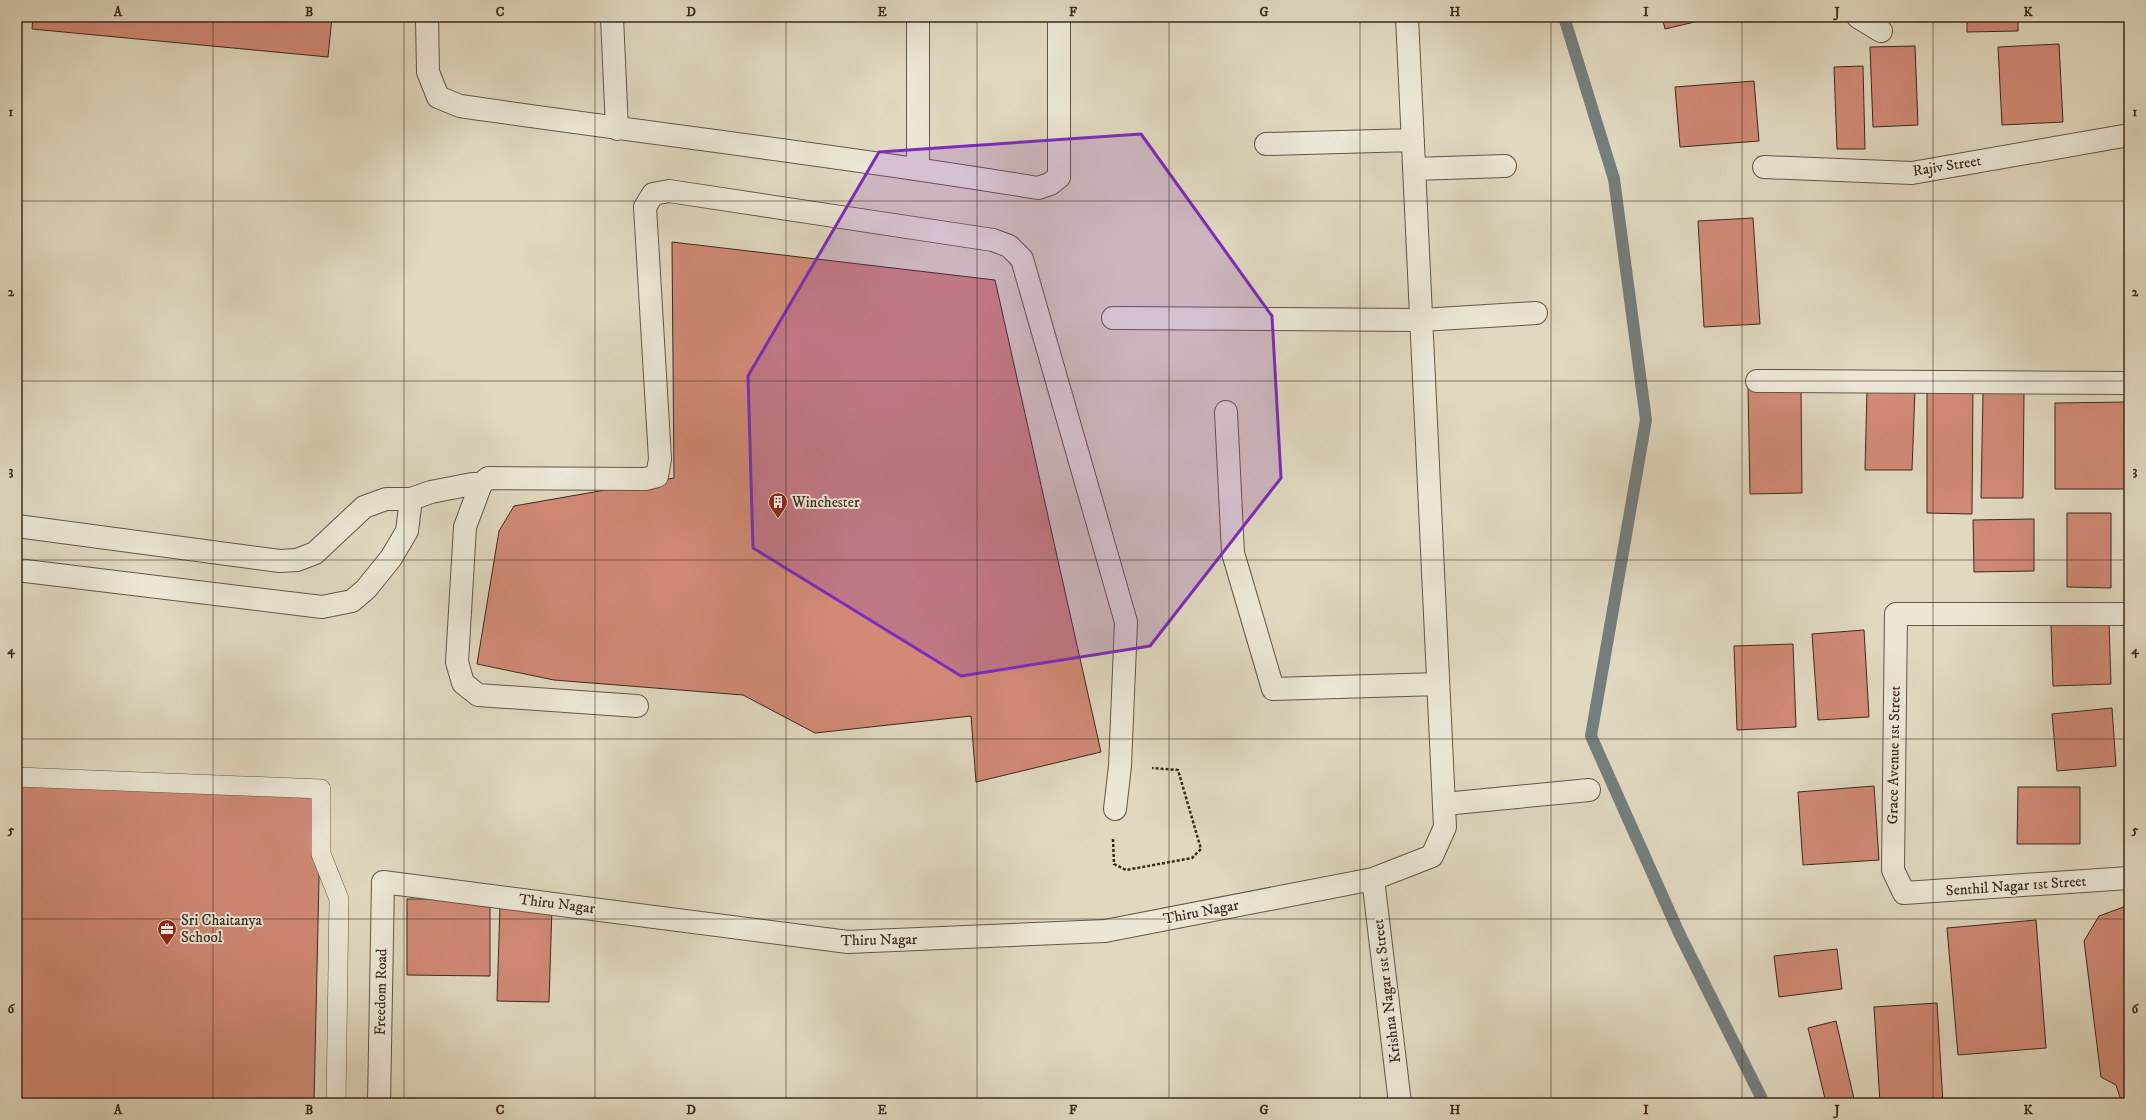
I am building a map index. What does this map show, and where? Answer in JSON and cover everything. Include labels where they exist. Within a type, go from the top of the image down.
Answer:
[{"type":"street","points":[[427,17],[428,72],[438,97],[460,106],[617,129],[918,168],[1038,188],[1050,184],[1059,176],[1059,17]]},
{"type":"street","points":[[612,17],[617,129]]},
{"type":"street","points":[[918,17],[918,168]]},
{"type":"street","name":"Thiru Nagar","points":[[383,882],[848,942],[1105,931],[1373,879],[1432,856],[1445,827],[1407,17]]},
{"type":"street","points":[[1858,17],[1881,31]]},
{"type":"street","name":"Rajiv Street","points":[[1764,167],[1912,173],[2129,135]]},
{"type":"street","points":[[1266,144],[1413,140]]},
{"type":"street","points":[[1414,168],[1505,166]]},
{"type":"street","points":[[637,706],[478,695],[463,683],[457,662],[465,527],[481,484],[488,478],[645,479],[657,476],[660,459],[645,207],[653,194],[669,191],[993,240],[1009,246],[1022,259],[1126,622],[1120,766],[1115,809]]},
{"type":"street","points":[[1113,318],[1421,320],[1536,313]]},
{"type":"street","points":[[1757,381],[2129,384]]},
{"type":"street","points":[[1226,412],[1232,553],[1273,689],[1438,684]]},
{"type":"street","points":[[17,526],[280,561],[297,560],[315,553],[364,507],[386,499],[411,500],[437,490],[472,484],[481,484]]},
{"type":"street","points":[[17,570],[322,607],[352,601],[366,589],[391,558],[407,530],[411,500]]},
{"type":"street","name":"Grace Avenue 1st Street","points":[[1904,894],[1893,870],[1896,614],[2129,614]]},
{"type":"street","points":[[1444,804],[1589,790]]},
{"type":"street","name":"Senthil Nagar 1st Street","points":[[1904,894],[2129,878]]},
{"type":"street","name":"Krishna Nagar 1st Street","points":[[1373,879],[1400,1103]]},
{"type":"street","name":"Freedom Road","points":[[379,1103],[383,882]]},
{"type":"lane","points":[[17,777],[322,789],[320,854],[339,899],[336,1103]]},
{"type":"path","points":[[1115,809],[1113,858],[1114,864],[1121,868],[1126,870],[1192,858],[1201,849],[1178,770],[1120,766]]},
{"type":"highlighted area","points":[[1141,134],[1272,316],[1281,478],[1150,646],[961,676],[753,548],[748,376],[879,152]]},
{"type":"building","points":[[33,17],[332,17],[328,57],[32,29]]},
{"type":"building","points":[[1662,17],[1703,17],[1703,20],[1665,29]]},
{"type":"building","points":[[1967,17],[2018,17],[2018,31],[1967,32]]},
{"type":"building","points":[[2059,44],[2063,122],[2002,125],[1998,47]]},
{"type":"building","points":[[1915,46],[1918,125],[1873,127],[1870,47]]},
{"type":"building","points":[[1863,66],[1865,149],[1837,149],[1834,67]]},
{"type":"building","points":[[1754,81],[1759,141],[1680,147],[1675,87]]},
{"type":"building","points":[[1753,218],[1760,324],[1704,327],[1698,221]]},
{"type":"building","name":"Winchester","points":[[672,242],[995,280],[1101,752],[976,782],[971,716],[815,733],[743,695],[554,680],[477,664],[499,531],[514,506],[674,478]]},
{"type":"building","points":[[1927,385],[1973,386],[1972,514],[1927,513]]},
{"type":"building","points":[[1748,387],[1801,387],[1802,493],[1750,494]]},
{"type":"building","points":[[1867,389],[1915,390],[1912,470],[1865,470]]},
{"type":"building","points":[[1983,393],[2024,393],[2023,498],[1981,498]]},
{"type":"building","points":[[2127,402],[2128,489],[2055,489],[2055,403]]},
{"type":"building","points":[[2067,513],[2111,513],[2111,588],[2067,587]]},
{"type":"building","points":[[2034,519],[2034,571],[1974,572],[1973,520]]},
{"type":"building","points":[[2109,623],[2111,684],[2053,686],[2051,625]]},
{"type":"building","points":[[1864,630],[1869,717],[1818,720],[1812,634]]},
{"type":"building","points":[[1793,644],[1796,727],[1737,730],[1734,646]]},
{"type":"building","points":[[2112,708],[2116,766],[2057,771],[2052,714]]},
{"type":"building","name":"Sri Chaitanya School","points":[[17,780],[321,789],[314,1103],[17,1103]]},
{"type":"building","points":[[1874,786],[1879,860],[1803,865],[1798,792]]},
{"type":"building","points":[[2018,787],[2080,787],[2080,844],[2017,844]]},
{"type":"building","points":[[407,899],[490,899],[490,976],[407,975]]},
{"type":"building","points":[[500,905],[552,907],[549,1002],[497,1001]]},
{"type":"building","points":[[2129,905],[2129,1103],[2122,1103],[2116,1085],[2101,1077],[2084,941],[2099,916]]},
{"type":"building","points":[[2036,920],[2046,1048],[1958,1055],[1947,928]]},
{"type":"building","points":[[1837,949],[1842,989],[1779,997],[1774,956]]},
{"type":"building","points":[[1937,1003],[1943,1103],[1880,1103],[1874,1007]]},
{"type":"building","points":[[1836,1021],[1855,1103],[1826,1103],[1808,1028]]},
{"type":"waterway","points":[[1564,17],[1614,179],[1646,420],[1591,736],[1679,933],[1764,1103]]},
{"type":"place","name":"Winchester","points":[[778,519]]},
{"type":"place","name":"Sri Chaitanya School","points":[[167,946]]}]
